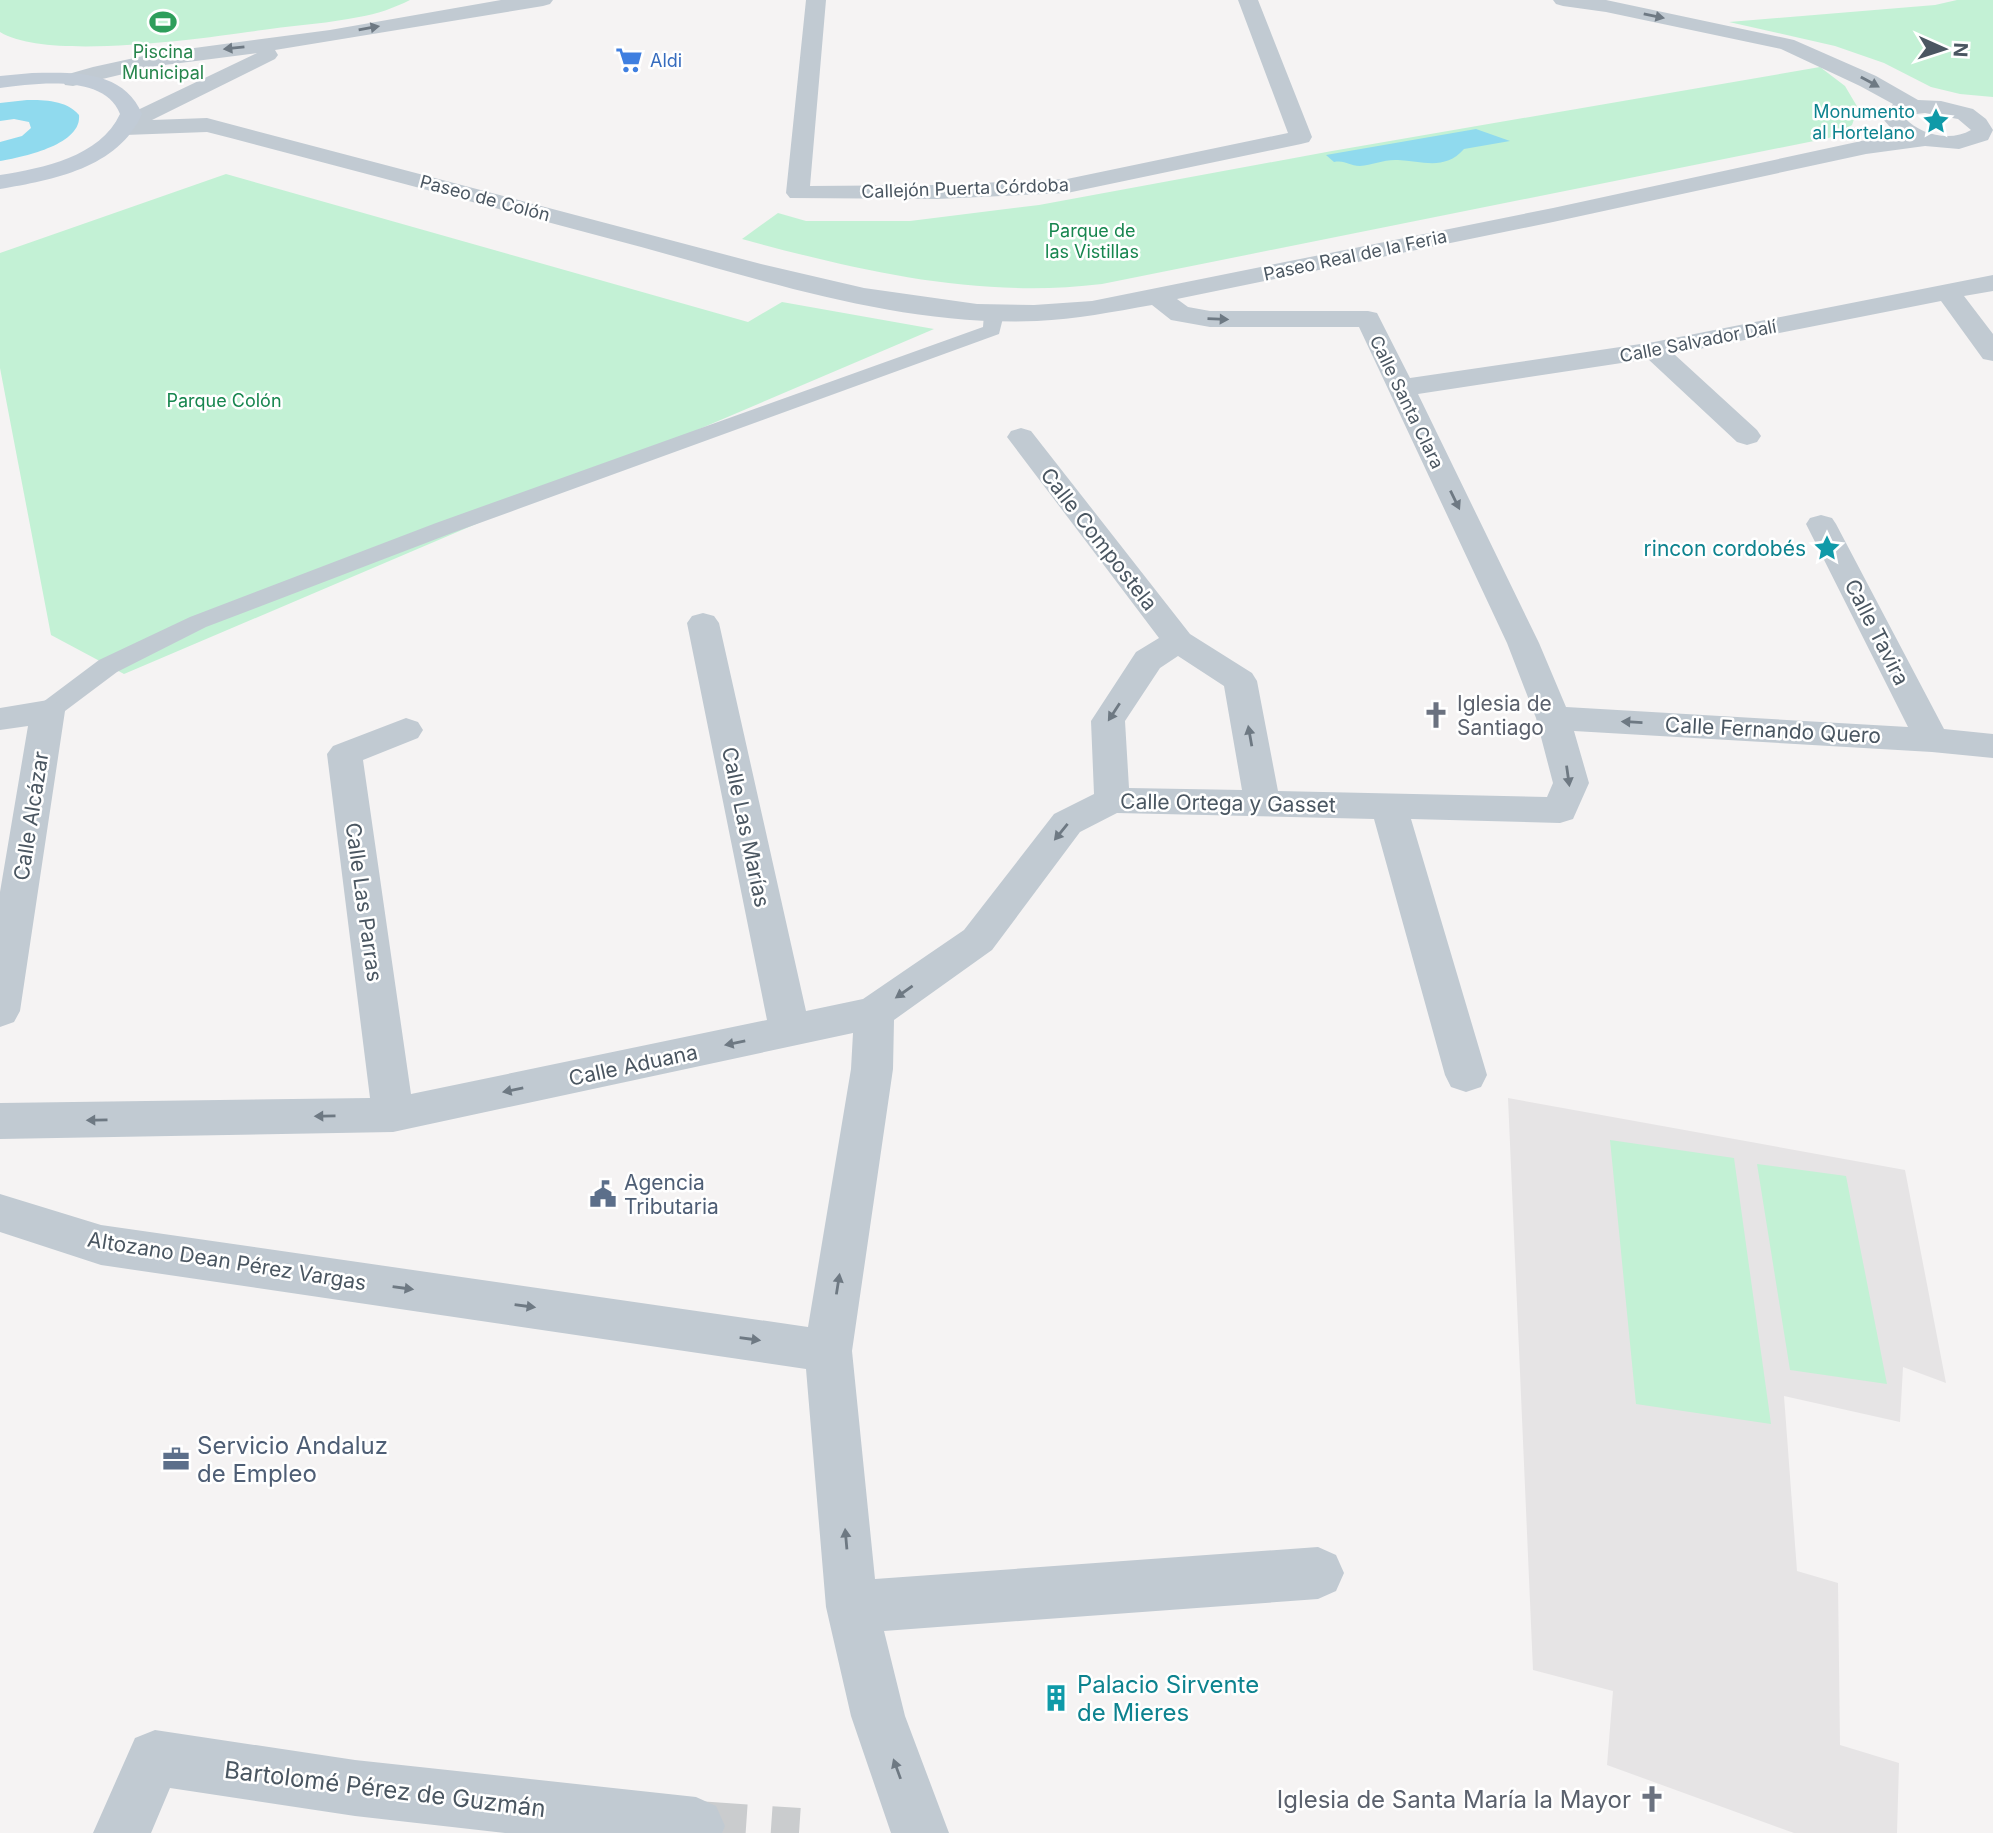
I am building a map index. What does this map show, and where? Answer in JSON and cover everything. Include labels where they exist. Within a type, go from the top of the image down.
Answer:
[{"type":"street","points":[[12,58],[66,80],[116,66],[217,50],[301,41],[473,4],[543,0]]},
{"type":"street","name":"Callejón Puerta Córdoba","points":[[816,0],[798,193],[937,192],[1067,186],[1301,137],[1248,0]]},
{"type":"street","points":[[1563,0],[1606,6],[1787,44],[1868,81],[1912,106]]},
{"type":"street","points":[[0,182],[36,175],[80,160],[113,141],[127,125],[239,67],[301,41]]},
{"type":"street","points":[[0,82],[66,80],[105,87],[120,94],[131,109],[127,125]]},
{"type":"street","points":[[1866,147],[1874,134],[1901,109],[1912,106],[1993,110]]},
{"type":"street","points":[[1893,118],[1903,130],[1928,139],[1957,142],[1985,140],[1974,119],[1940,107]]},
{"type":"street","name":"Paseo de Colón","points":[[127,125],[207,125],[841,293]]},
{"type":"street","name":"Paseo Real de la Feria","points":[[841,293],[994,314],[1044,315],[1092,309],[1553,215],[1866,147],[1928,139]]},
{"type":"street","name":"Calle Salvador Dalí","points":[[1401,388],[1654,350],[1993,283]]},
{"type":"street","points":[[1948,292],[1993,353]]},
{"type":"street","name":"Calle Santa Clara","points":[[1157,296],[1180,314],[1210,319],[1368,319],[1523,643],[1553,718]]},
{"type":"street","points":[[1654,350],[1747,436]]},
{"type":"street","name":"Calle Compostela","points":[[1021,437],[1178,641],[1240,681],[1262,803]]},
{"type":"street","name":"Calle Tavira","points":[[1821,524],[1932,740]]},
{"type":"street","name":"Calle Las Marías","points":[[703,622],[790,1032]]},
{"type":"street","points":[[1112,800],[1108,721],[1148,660],[1178,641]]},
{"type":"street","points":[[0,719],[48,711]]},
{"type":"street","name":"Calle Alcázar","points":[[0,1011],[48,711]]},
{"type":"street","name":"Calle Fernando Quero","points":[[1553,718],[1932,740],[1993,747]]},
{"type":"street","name":"Calle Ortega y Gasset","points":[[874,1013],[978,940],[1067,823],[1112,800],[1560,810],[1571,783],[1553,718]]},
{"type":"street","name":"Calle Las Parras","points":[[393,1115],[345,754],[406,730]]},
{"type":"street","points":[[1389,806],[1466,1075]]},
{"type":"street","points":[[874,1013],[872,1069],[828,1351],[852,1607],[878,1716],[920,1833]]},
{"type":"street","name":"Calle Aduana","points":[[393,1115],[874,1013]]},
{"type":"street","points":[[0,1121],[393,1115]]},
{"type":"street","name":"Altozano Dean Pérez Vargas","points":[[0,1213],[101,1245],[828,1351]]},
{"type":"street","points":[[852,1607],[1318,1573]]},
{"type":"street","name":"Bartolomé Pérez de Guzmán","points":[[122,1833],[155,1758],[369,1790],[631,1821],[696,1826]]},
{"type":"lane","points":[[48,711],[108,666],[198,622],[444,528],[992,330],[994,314]]},
{"type":"shaded area","points":[[1508,1098],[1905,1170],[1946,1383],[1903,1367],[1900,1422],[1784,1396],[1797,1571],[1838,1583],[1840,1745],[1899,1763],[1897,1833],[1794,1833],[1607,1765],[1613,1691],[1533,1670]]},
{"type":"green space","name":"Piscina Municipal","points":[[0,0],[410,0],[366,16],[337,21],[172,41],[91,46],[23,41],[0,32]]},
{"type":"green space","points":[[1957,0],[1993,0],[1993,97],[1960,94],[1931,87],[1884,63],[1835,46],[1729,22],[1935,5]]},
{"type":"green space","name":"Parque de las Vistillas","points":[[1820,67],[1845,86],[1858,108],[1852,125],[1829,138],[1102,284],[1056,288],[965,285],[831,262],[742,239],[778,213],[806,221],[910,221],[1039,205],[1332,151]]},
{"type":"green space","name":"Parque Colón","points":[[226,174],[748,322],[782,302],[934,329],[124,674],[51,635],[0,368],[0,253]]},
{"type":"green space","points":[[1610,1140],[1734,1158],[1771,1424],[1636,1404]]},
{"type":"green space","points":[[1757,1164],[1846,1176],[1887,1384],[1790,1370]]},
{"type":"water","points":[[27,100],[68,106],[79,115],[77,125],[71,134],[49,148],[0,161],[0,142],[22,136],[31,128],[29,122],[14,119],[0,121],[0,103]]},
{"type":"water","points":[[1476,129],[1510,141],[1464,149],[1449,160],[1433,163],[1393,160],[1356,166],[1334,162],[1326,155]]},
{"type":"tunnel","points":[[696,1826],[799,1833]]},
{"type":"place","name":"Piscina Municipal","points":[[163,22]]},
{"type":"place","name":"Aldi","points":[[629,60]]},
{"type":"place","name":"Monumento al Hortelano","points":[[1936,121]]},
{"type":"place","name":"rincon cordobés","points":[[1827,548]]},
{"type":"place","name":"Iglesia de Santiago","points":[[1436,715]]},
{"type":"place","name":"Agencia Tributaria","points":[[603,1194]]},
{"type":"place","name":"Servicio Andaluz de Empleo","points":[[176,1459]]},
{"type":"place","name":"Palacio Sirvente de Mieres","points":[[1056,1698]]},
{"type":"place","name":"Iglesia de Santa María la Mayor","points":[[1652,1799]]}]
